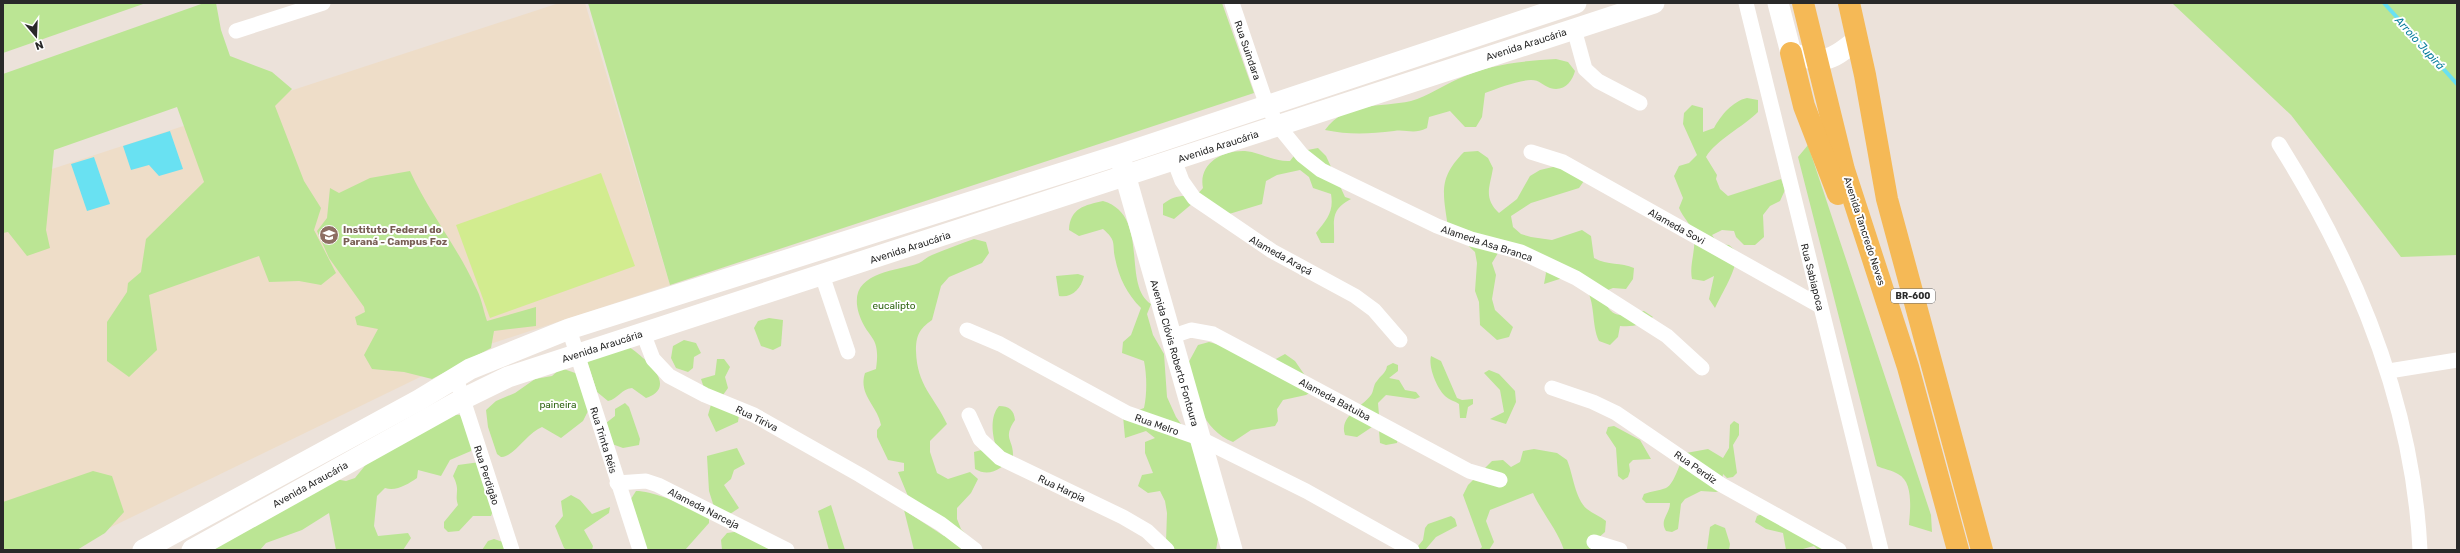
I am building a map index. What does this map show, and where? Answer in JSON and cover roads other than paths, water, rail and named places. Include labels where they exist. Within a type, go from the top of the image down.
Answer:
[{"type":"main road","name":"Avenida Tancredo Neves","points":[[1803,3],[1816,61],[1844,170],[1888,302],[1958,550]]},
{"type":"main road","name":"BR-600","points":[[1848,3],[1857,40],[1886,199],[1982,550]]},
{"type":"main road","points":[[1791,53],[1804,106],[1835,188],[1888,302]]},
{"type":"street","points":[[236,31],[323,3]]},
{"type":"street","name":"Rua Suindara","points":[[1232,3],[1266,101]]},
{"type":"street","points":[[143,550],[456,378],[489,361],[569,329],[1119,156],[1266,101],[1576,3]]},
{"type":"street","name":"Avenida Araucária","points":[[192,550],[463,399],[508,377],[1126,177],[1654,3]]},
{"type":"street","name":"Rua Sabiapoca","points":[[1746,3],[1881,550]]},
{"type":"street","points":[[1778,4],[1791,53],[1816,61],[1832,59],[1857,40]]},
{"type":"street","points":[[1574,29],[1585,69],[1598,81],[1640,103]]},
{"type":"street","name":"Alameda Asa Branca","points":[[1266,101],[1278,126],[1302,155],[1321,170],[1437,226],[1471,239],[1521,252],[1576,278],[1667,336],[1702,368]]},
{"type":"street","points":[[2279,144],[2339,248],[2371,323],[2389,371],[2398,402],[2418,506],[2420,550]]},
{"type":"street","name":"Alameda Sovi","points":[[1531,152],[1563,162],[1820,306]]},
{"type":"street","name":"Avenida Clóvis Roberto Fontoura","points":[[1119,156],[1232,550]]},
{"type":"street","name":"Alameda Araçá","points":[[1174,160],[1182,181],[1194,198],[1272,251],[1355,296],[1374,310],[1400,340]]},
{"type":"street","points":[[822,275],[848,352]]},
{"type":"street","name":"Rua Trinta Réis","points":[[569,329],[617,483],[640,550]]},
{"type":"street","name":"Rua Melro","points":[[967,330],[1000,344],[1127,414],[1199,438],[1306,491],[1412,550]]},
{"type":"street","name":"Alameda Batuiba","points":[[1170,337],[1191,330],[1213,334],[1469,471],[1500,480]]},
{"type":"street","name":"Rua Tiriva","points":[[643,334],[653,359],[669,376],[704,395],[754,415],[886,490],[941,524],[975,550]]},
{"type":"street","points":[[2389,371],[2457,360]]},
{"type":"street","name":"Rua Perdigão","points":[[456,378],[512,550]]},
{"type":"street","name":"Rua Perdiz","points":[[1552,388],[1593,402],[1616,413],[1720,484],[1839,550]]},
{"type":"street","name":"Rua Harpia","points":[[969,416],[980,439],[1000,458],[1123,517],[1147,532],[1167,550]]},
{"type":"street","name":"Alameda Narceja","points":[[617,483],[646,481],[658,485],[787,550]]},
{"type":"street","points":[[1594,542],[1620,550]]},
{"type":"water","points":[[170,131],[183,169],[159,176],[149,165],[131,170],[123,146]]},
{"type":"water","points":[[94,157],[110,204],[87,211],[71,164]]},
{"type":"waterway","name":"Arroio Jupirá","points":[[2384,3],[2457,84]]},
{"type":"place","name":"Instituto Federal do Paraná - Campus Foz","points":[[329,235]]},
{"type":"park label","name":"eucalipto","points":[[894,305]]},
{"type":"park label","name":"paineira","points":[[558,404]]}]
